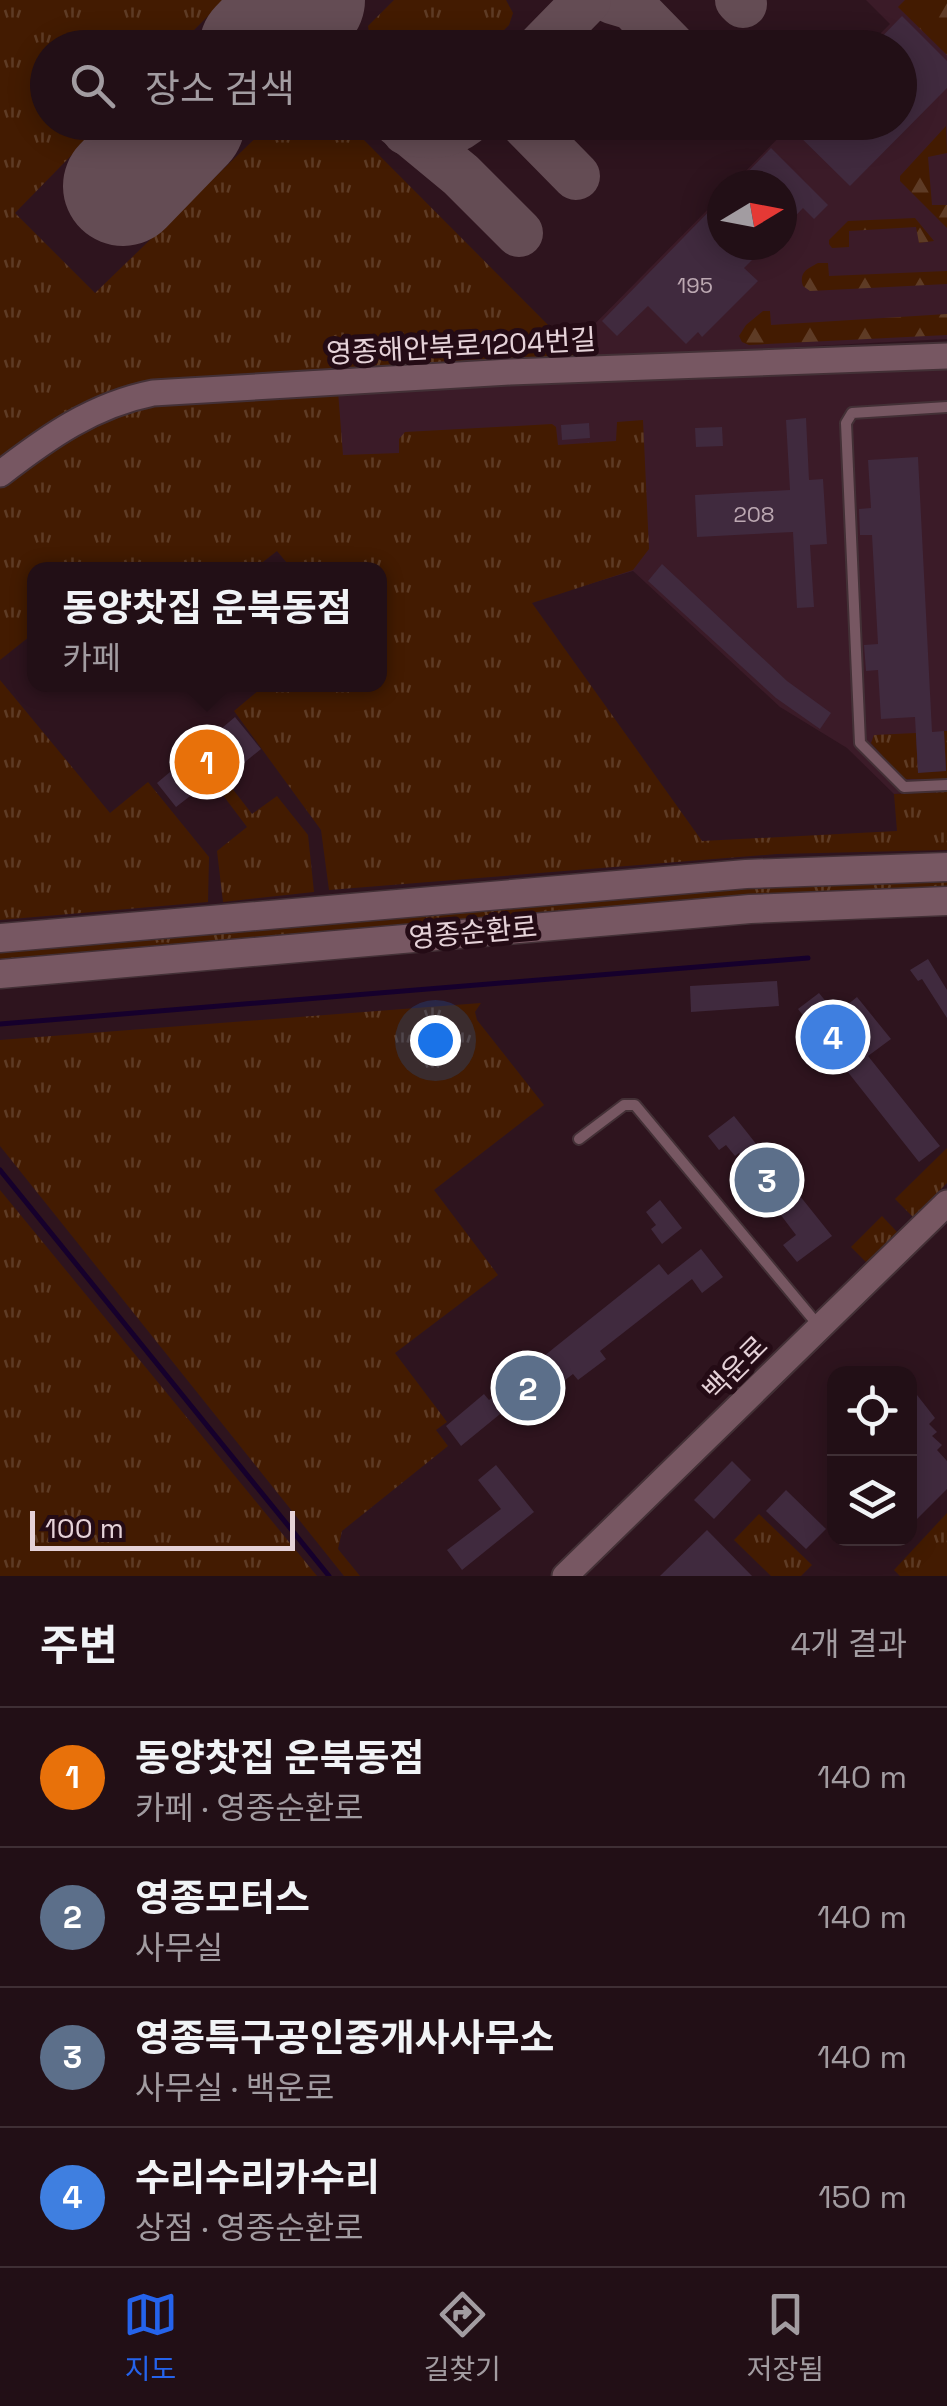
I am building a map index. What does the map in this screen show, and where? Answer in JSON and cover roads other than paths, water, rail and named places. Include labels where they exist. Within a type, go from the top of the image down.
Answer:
[{"type":"main road","name":"영종순환로","points":[[0,938],[746,874],[947,867]]},
{"type":"main road","name":"영종순환로","points":[[0,974],[750,908],[947,901]]},
{"type":"street","name":"영종해안북로1204번길","points":[[0,474],[75,420],[126,398],[152,393],[510,372],[947,356]]},
{"type":"street","name":"백운로","points":[[565,1576],[947,1203]]},
{"type":"lane","points":[[947,406],[852,413],[846,423],[860,743],[904,786],[947,786]]},
{"type":"lane","points":[[579,1139],[624,1105],[634,1104],[820,1327]]},
{"type":"waterway","points":[[0,1024],[808,958]]},
{"type":"waterway","points":[[0,1170],[329,1576]]},
{"type":"place","name":"동양찻집 운북동점","points":[[207,762]]},
{"type":"place","name":"수리수리카수리","points":[[833,1037]]},
{"type":"place","name":"영종특구공인중개사사무소","points":[[767,1180]]},
{"type":"place","name":"영종모터스","points":[[528,1388]]}]
